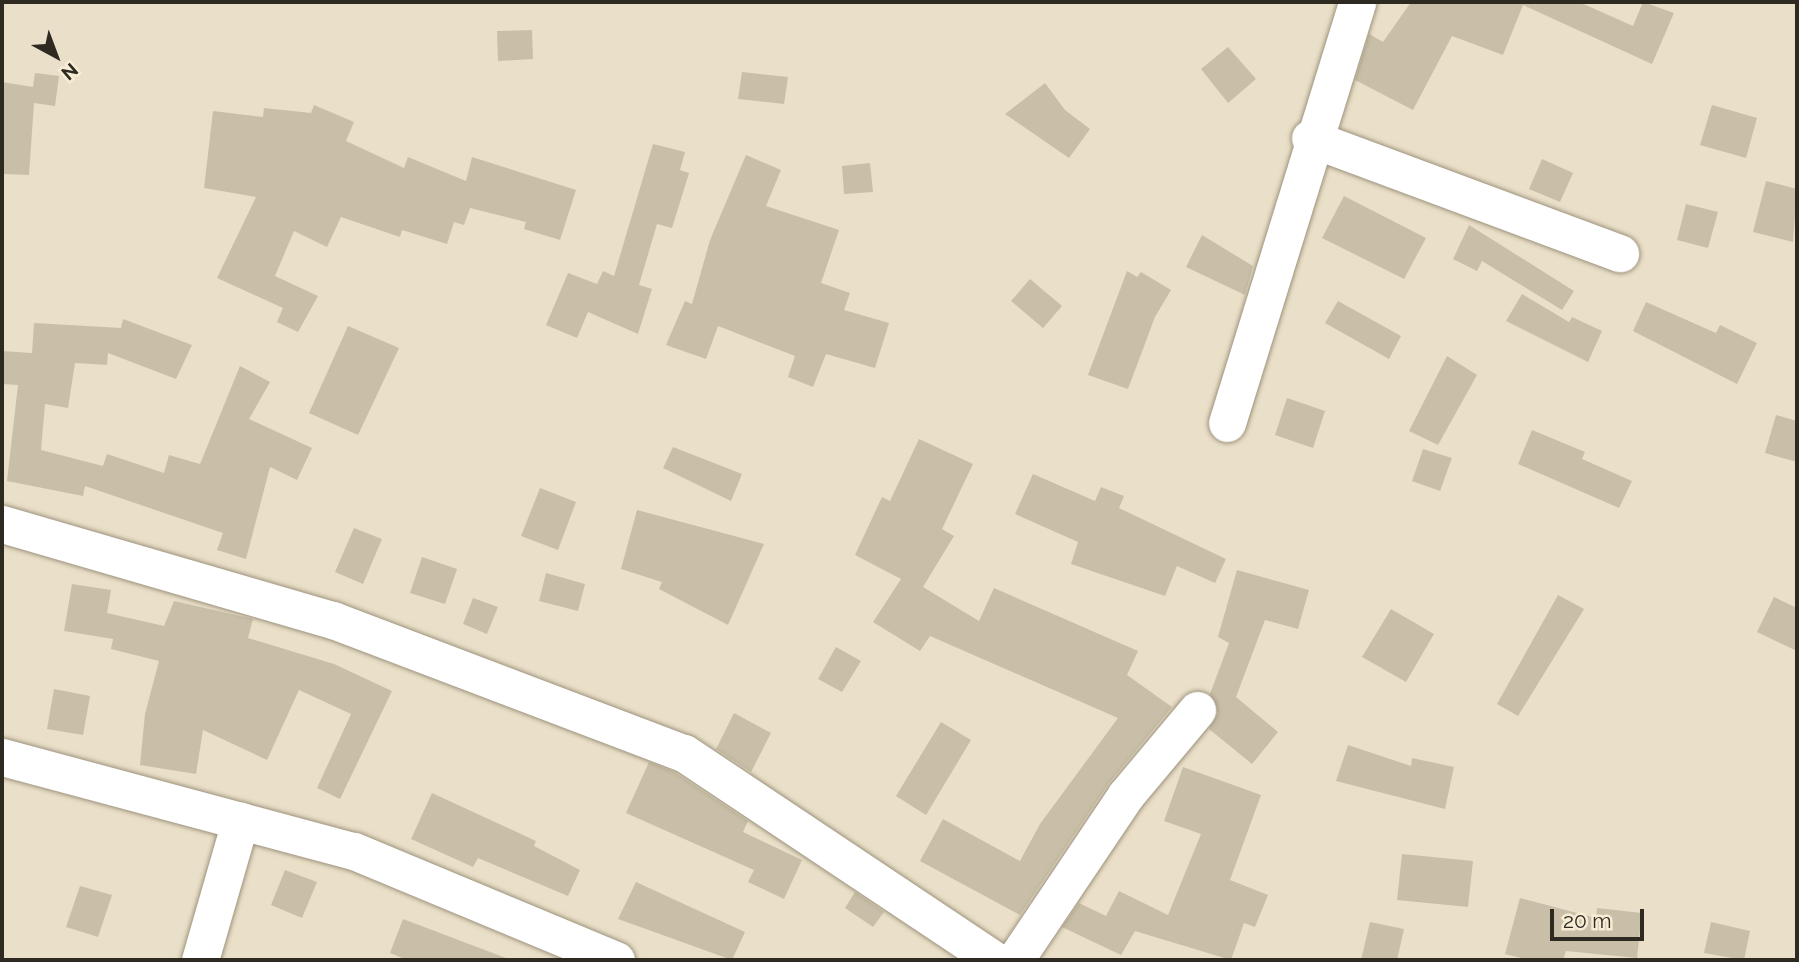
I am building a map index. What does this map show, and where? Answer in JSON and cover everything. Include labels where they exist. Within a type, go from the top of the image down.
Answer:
[{"type":"street","points":[[1227,423],[1310,138],[1357,2]]},
{"type":"street","points":[[1310,138],[1620,253]]},
{"type":"street","points":[[2,524],[333,620],[684,753],[994,960]]},
{"type":"street","points":[[1015,960],[1126,795],[1197,710]]},
{"type":"street","points":[[2,757],[354,851],[616,960]]},
{"type":"street","points":[[200,960],[240,821]]},
{"type":"building","points":[[1411,2],[1579,2],[1633,26],[1643,2],[1674,13],[1652,64],[1523,5],[1503,55],[1452,36],[1413,110],[1355,80],[1369,34],[1383,42]]},
{"type":"building","points":[[532,30],[533,59],[498,61],[497,31]]},
{"type":"building","points":[[1228,47],[1256,79],[1228,103],[1201,69]]},
{"type":"building","points":[[742,72],[788,77],[784,104],[738,99]]},
{"type":"building","points":[[35,73],[59,76],[55,106],[34,103],[29,175],[2,174],[2,82],[33,87]]},
{"type":"building","points":[[1045,83],[1065,110],[1090,129],[1069,158],[1005,114]]},
{"type":"building","points":[[314,105],[354,122],[346,141],[404,168],[408,157],[466,181],[472,157],[576,190],[560,240],[524,229],[526,222],[470,208],[464,225],[454,222],[447,244],[402,230],[400,237],[341,217],[327,247],[294,231],[275,276],[318,296],[298,332],[277,322],[283,308],[217,278],[256,197],[204,188],[213,111],[263,117],[264,108],[311,113]]},
{"type":"building","points":[[1712,105],[1757,118],[1746,158],[1700,145]]},
{"type":"building","points":[[653,144],[685,152],[680,170],[689,173],[672,228],[657,224],[639,285],[652,289],[638,334],[588,312],[577,338],[546,325],[568,273],[597,284],[603,271],[614,276]]},
{"type":"building","points":[[746,155],[781,170],[766,206],[839,230],[821,283],[850,293],[844,310],[889,323],[875,368],[826,354],[813,387],[788,377],[795,356],[718,326],[706,359],[666,345],[685,301],[692,304],[710,240]]},
{"type":"building","points":[[1542,159],[1573,173],[1560,202],[1529,189]]},
{"type":"building","points":[[870,163],[873,192],[844,194],[842,166]]},
{"type":"building","points":[[1766,181],[1797,189],[1793,242],[1753,232]]},
{"type":"building","points":[[1344,196],[1426,238],[1404,279],[1322,238]]},
{"type":"building","points":[[1686,204],[1718,212],[1708,248],[1677,240]]},
{"type":"building","points":[[1469,225],[1574,291],[1562,310],[1482,261],[1477,271],[1453,259]]},
{"type":"building","points":[[1202,235],[1253,266],[1245,295],[1186,267]]},
{"type":"building","points":[[1127,271],[1137,277],[1141,272],[1171,290],[1155,317],[1128,389],[1088,375]]},
{"type":"building","points":[[1030,279],[1062,306],[1043,328],[1011,301]]},
{"type":"building","points":[[1522,294],[1569,322],[1572,317],[1602,331],[1588,362],[1506,321]]},
{"type":"building","points":[[1338,301],[1401,336],[1389,359],[1325,323]]},
{"type":"building","points":[[1646,302],[1716,333],[1720,325],[1757,343],[1737,384],[1633,331]]},
{"type":"building","points":[[123,319],[192,345],[176,379],[108,353],[107,365],[75,363],[68,408],[45,404],[41,450],[103,466],[107,454],[164,473],[169,455],[200,464],[240,366],[270,382],[249,419],[312,448],[297,480],[270,467],[246,559],[217,550],[223,533],[85,486],[83,496],[7,481],[18,385],[2,384],[2,351],[32,353],[34,323],[121,328]]},
{"type":"building","points":[[348,326],[399,348],[358,435],[309,413]]},
{"type":"building","points":[[1447,356],[1477,375],[1438,445],[1409,431]]},
{"type":"building","points":[[1287,398],[1325,411],[1313,448],[1275,435]]},
{"type":"building","points":[[1776,415],[1797,421],[1797,462],[1765,453]]},
{"type":"building","points":[[1532,430],[1585,452],[1582,459],[1632,481],[1619,508],[1518,464]]},
{"type":"building","points":[[919,439],[973,464],[942,529],[954,536],[923,587],[979,621],[994,588],[1138,651],[1127,675],[1172,707],[1109,783],[1020,915],[920,861],[943,819],[1020,861],[1040,824],[1118,718],[930,636],[920,651],[873,622],[901,579],[855,555],[882,497],[890,501]]},
{"type":"building","points":[[673,447],[742,474],[731,501],[663,468]]},
{"type":"building","points":[[1423,449],[1452,458],[1440,491],[1412,481]]},
{"type":"building","points":[[1033,474],[1095,501],[1101,487],[1124,496],[1119,508],[1226,559],[1215,583],[1177,566],[1165,596],[1071,564],[1078,542],[1015,514]]},
{"type":"building","points":[[540,488],[576,502],[558,550],[521,536]]},
{"type":"building","points":[[637,510],[764,544],[728,625],[659,589],[662,582],[621,569]]},
{"type":"building","points":[[354,528],[382,539],[363,584],[335,572]]},
{"type":"building","points":[[422,557],[457,569],[445,604],[410,593]]},
{"type":"building","points":[[1237,570],[1309,590],[1298,629],[1265,620],[1236,697],[1278,732],[1252,764],[1209,729],[1218,713],[1210,694],[1229,643],[1218,637]]},
{"type":"building","points":[[546,573],[585,584],[578,611],[539,601]]},
{"type":"building","points":[[72,584],[111,590],[107,613],[164,626],[174,601],[253,619],[248,638],[334,664],[392,691],[340,799],[317,788],[351,714],[299,690],[267,760],[203,730],[196,774],[140,765],[145,714],[159,661],[111,649],[113,639],[64,631]]},
{"type":"building","points":[[1558,595],[1584,609],[1518,716],[1497,704]]},
{"type":"building","points":[[1774,597],[1797,608],[1797,651],[1757,632]]},
{"type":"building","points":[[473,598],[498,607],[487,634],[463,624]]},
{"type":"building","points":[[1391,609],[1434,634],[1406,682],[1362,657]]},
{"type":"building","points":[[836,647],[861,661],[842,692],[818,679]]},
{"type":"building","points":[[54,689],[90,696],[83,735],[47,729]]},
{"type":"building","points":[[734,713],[771,733],[751,772],[716,749]]},
{"type":"building","points":[[941,722],[971,740],[926,815],[896,796]]},
{"type":"building","points":[[1348,745],[1411,766],[1412,758],[1454,767],[1445,809],[1336,781]]},
{"type":"building","points":[[649,762],[674,772],[748,821],[743,832],[802,860],[784,899],[748,882],[754,870],[626,813]]},
{"type":"building","points":[[1183,767],[1261,795],[1230,880],[1268,895],[1255,927],[1244,923],[1231,960],[1135,931],[1121,955],[1062,927],[1079,903],[1106,916],[1119,891],[1168,915],[1201,834],[1164,821]]},
{"type":"building","points":[[432,793],[536,841],[534,846],[580,870],[568,896],[478,858],[473,867],[411,839]]},
{"type":"building","points":[[1402,854],[1473,861],[1468,907],[1397,900]]},
{"type":"building","points":[[285,870],[317,882],[302,918],[271,905]]},
{"type":"building","points":[[636,882],[745,932],[732,960],[618,919]]},
{"type":"building","points":[[80,886],[112,895],[98,937],[66,927]]},
{"type":"building","points":[[855,892],[884,912],[873,927],[845,908]]},
{"type":"building","points":[[1520,898],[1596,918],[1597,908],[1642,913],[1637,958],[1566,951],[1563,960],[1529,960],[1505,954]]},
{"type":"building","points":[[403,919],[506,960],[407,960],[390,953]]},
{"type":"building","points":[[1370,922],[1404,929],[1397,960],[1361,960]]},
{"type":"building","points":[[1711,922],[1750,931],[1744,960],[1704,953]]}]
